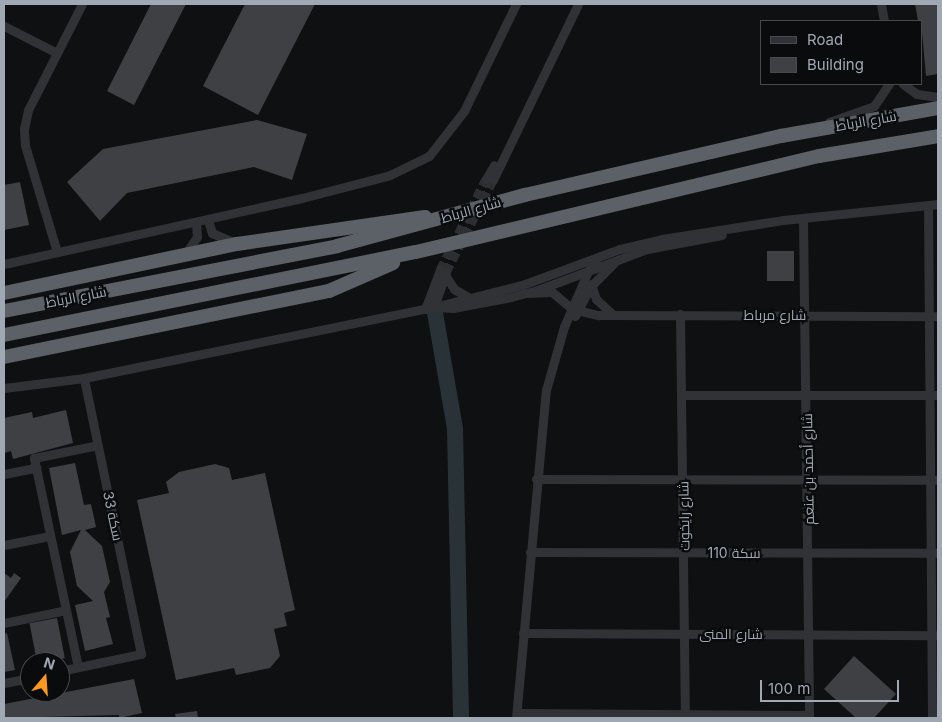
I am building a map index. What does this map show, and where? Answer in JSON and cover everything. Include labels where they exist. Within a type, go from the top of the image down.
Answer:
[{"type":"highway","name":"شارع الرباط","points":[[4,311],[336,246],[525,195],[781,136],[938,108]]},
{"type":"highway","name":"شارع الرباط","points":[[4,335],[416,252],[819,156],[938,136]]},
{"type":"highway","points":[[4,293],[237,244],[412,217],[448,217]]},
{"type":"highway","points":[[4,356],[329,292],[416,252]]},
{"type":"street","points":[[57,252],[25,145],[24,129],[28,110],[82,4]]},
{"type":"street","points":[[4,264],[196,223],[390,175],[429,156],[464,111],[516,4]]},
{"type":"street","points":[[490,180],[578,4]]},
{"type":"street","points":[[881,4],[884,20]]},
{"type":"street","points":[[4,26],[57,53]]},
{"type":"street","points":[[781,136],[874,106],[888,85]]},
{"type":"street","points":[[904,85],[917,94],[938,98]]},
{"type":"street","points":[[4,388],[84,378],[429,308],[522,285],[598,258],[679,235],[938,204]]},
{"type":"street","points":[[928,206],[934,316],[936,635],[934,715]]},
{"type":"street","points":[[208,220],[212,233],[237,244]]},
{"type":"street","points":[[429,308],[453,308],[527,293],[624,256],[668,244],[799,220]]},
{"type":"street","name":"شارع أحمد بن عنعم","points":[[799,220],[805,315],[807,395],[810,635],[809,717]]},
{"type":"street","points":[[184,256],[197,237],[196,223]]},
{"type":"street","points":[[575,310],[591,286],[606,269],[624,256]]},
{"type":"street","points":[[598,258],[588,271],[575,310],[561,340],[546,390],[536,479],[517,716],[809,717]]},
{"type":"street","points":[[577,265],[588,271]]},
{"type":"street","points":[[588,271],[591,286],[600,305],[611,314]]},
{"type":"street","points":[[429,308],[443,272],[454,289],[469,297]]},
{"type":"street","points":[[527,293],[557,294],[575,310]]},
{"type":"street","name":"شارع مرباط","points":[[575,310],[599,315],[934,316]]},
{"type":"street","name":"شارع رايخوت","points":[[680,314],[685,716]]},
{"type":"street","name":"سكة 33","points":[[78,667],[141,654],[84,378]]},
{"type":"street","points":[[682,394],[934,395]]},
{"type":"street","points":[[70,669],[78,667],[34,458],[98,445]]},
{"type":"street","points":[[4,474],[36,468]]},
{"type":"street","points":[[536,479],[683,482],[934,480]]},
{"type":"street","points":[[4,545],[50,536]]},
{"type":"street","name":"سكة 110","points":[[530,552],[935,553]]},
{"type":"street","points":[[4,623],[66,610]]},
{"type":"street","name":"شارع المنى","points":[[523,633],[936,635]]},
{"type":"street","points":[[4,683],[20,680]]},
{"type":"building","points":[[151,4],[186,4],[134,105],[107,91]]},
{"type":"building","points":[[245,4],[315,4],[258,115],[203,86]]},
{"type":"building","points":[[915,4],[938,4],[938,74],[926,76],[922,20],[918,20]]},
{"type":"building","points":[[257,120],[307,134],[292,180],[254,167],[127,193],[100,221],[67,182],[103,149]]},
{"type":"building","points":[[20,182],[29,225],[4,230],[4,185]]},
{"type":"building","points":[[767,251],[794,251],[794,281],[767,281]]},
{"type":"building","points":[[66,410],[73,443],[13,459],[11,451],[4,453],[4,418],[32,412],[33,418]]},
{"type":"building","points":[[75,463],[84,505],[91,504],[96,527],[85,530],[102,546],[110,582],[104,592],[110,617],[106,618],[113,644],[85,651],[75,605],[93,601],[77,586],[70,552],[81,530],[62,535],[49,468]]},
{"type":"building","points":[[215,464],[229,468],[232,480],[265,473],[295,610],[284,613],[287,626],[274,629],[280,656],[270,668],[236,675],[234,668],[176,680],[137,500],[169,493],[166,482],[179,472]]},
{"type":"building","points":[[4,573],[11,578],[14,573],[21,578],[4,602]]},
{"type":"building","points":[[57,618],[64,652],[35,652],[30,623]]},
{"type":"building","points":[[7,633],[15,670],[4,672],[4,634]]},
{"type":"building","points":[[854,656],[896,694],[874,718],[856,718],[824,689]]},
{"type":"building","points":[[134,679],[142,713],[119,718],[119,715],[4,718],[4,704],[20,701],[70,702],[70,691]]},
{"type":"building","points":[[197,711],[198,718],[176,718],[175,714]]},
{"type":"waterway","points":[[434,307],[455,429],[461,718]]},
{"type":"tunnel","points":[[440,270],[486,179]]},
{"type":"tunnel","points":[[446,272],[493,180]]}]
